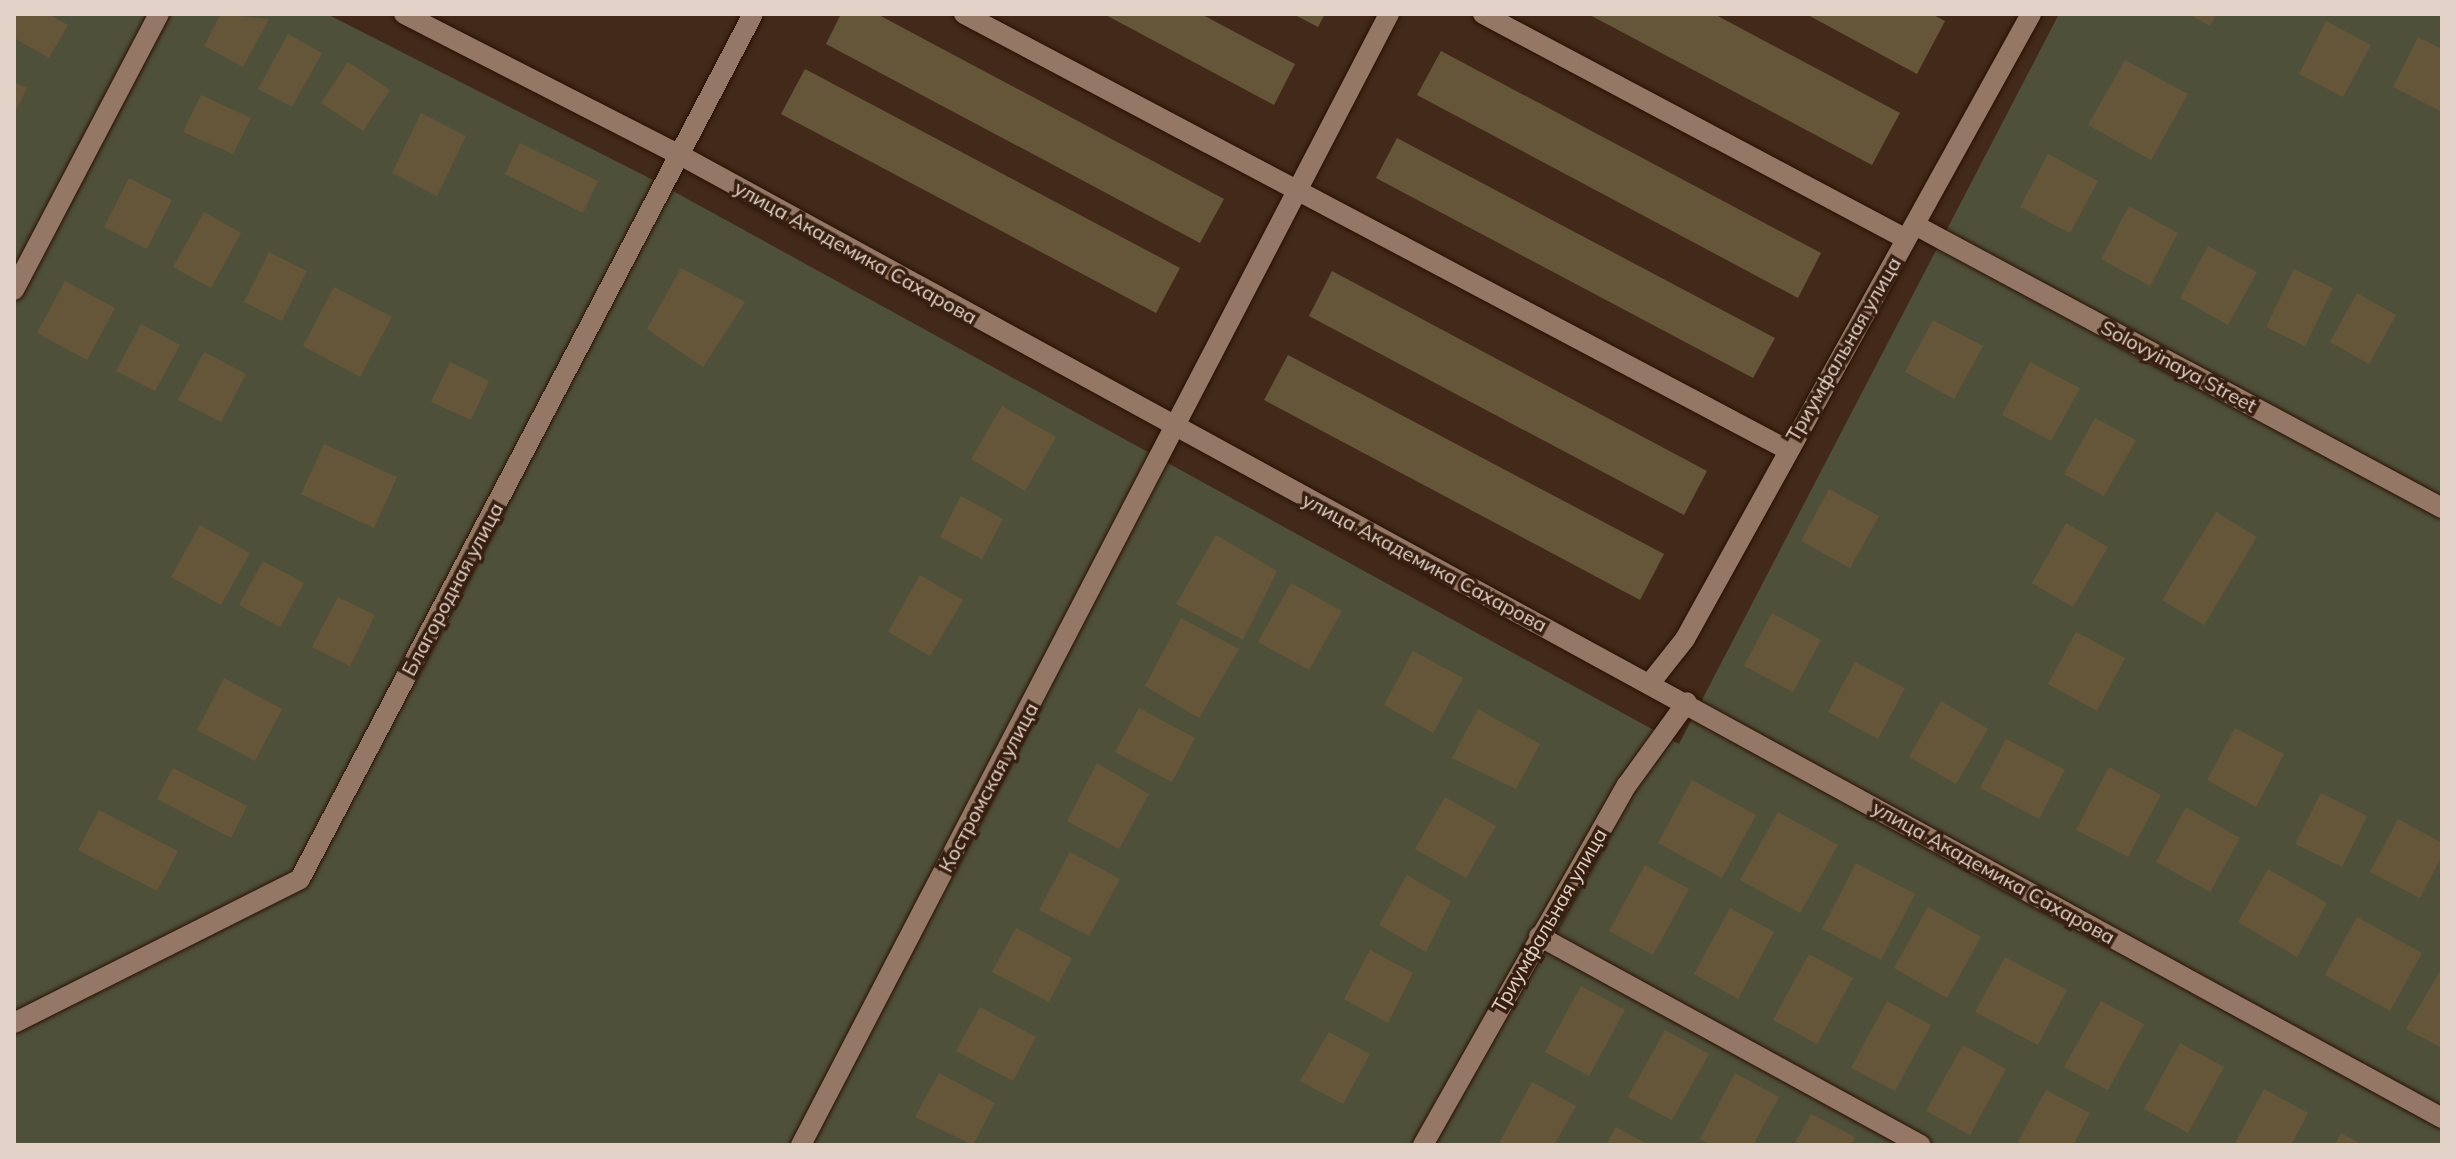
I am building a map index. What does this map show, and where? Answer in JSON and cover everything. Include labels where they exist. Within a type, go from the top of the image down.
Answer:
[{"type":"street","points":[[14,290],[159,14]]},
{"type":"street","name":"улица Академика Сахарова","points":[[404,14],[428,20],[680,155],[1176,429],[1651,682],[2442,1118]]},
{"type":"street","name":"Благородная улица","points":[[14,1023],[300,879],[753,14]]},
{"type":"street","points":[[964,14],[1296,186],[1786,449]]},
{"type":"street","name":"Костромская улица","points":[[801,1145],[1176,429],[1296,186],[1389,14]]},
{"type":"street","name":"Solovyinaya Street","points":[[1483,14],[2442,508]]},
{"type":"street","name":"Триумфальная улица","points":[[1651,682],[1685,639],[1786,449],[2031,14]]},
{"type":"street","name":"Триумфальная улица","points":[[1423,1145],[1627,785],[1687,702]]},
{"type":"street","points":[[1539,936],[1921,1145]]},
{"type":"green space","points":[[14,14],[327,14],[651,179],[1679,744],[2059,14],[2442,14],[2442,1145],[14,1145]]},
{"type":"building","points":[[14,14],[48,14],[68,25],[49,58],[14,38]]},
{"type":"building","points":[[221,14],[269,19],[243,67],[204,46]]},
{"type":"building","points":[[841,14],[877,14],[1224,199],[1200,243],[826,44]]},
{"type":"building","points":[[1104,14],[1201,14],[1295,64],[1274,105]]},
{"type":"building","points":[[1293,14],[1325,14],[1318,27]]},
{"type":"building","points":[[1588,14],[1714,14],[1900,113],[1872,165]]},
{"type":"building","points":[[1806,14],[1932,14],[1945,21],[1917,74]]},
{"type":"building","points":[[2188,14],[2216,14],[2210,26]]},
{"type":"building","points":[[2326,21],[2371,45],[2343,97],[2299,74]]},
{"type":"building","points":[[288,34],[322,53],[292,107],[258,89]]},
{"type":"building","points":[[2418,37],[2442,49],[2442,112],[2393,87]]},
{"type":"building","points":[[1441,51],[1821,253],[1798,298],[1417,95]]},
{"type":"building","points":[[2125,60],[2188,94],[2151,160],[2088,125]]},
{"type":"building","points":[[348,62],[390,90],[363,131],[321,103]]},
{"type":"building","points":[[805,69],[1180,268],[1156,313],[781,114]]},
{"type":"building","points":[[14,82],[27,88],[14,114]]},
{"type":"building","points":[[201,95],[251,118],[233,154],[183,132]]},
{"type":"building","points":[[421,113],[466,136],[437,196],[392,173]]},
{"type":"building","points":[[1397,138],[1775,338],[1753,378],[1376,178]]},
{"type":"building","points":[[520,143],[598,181],[583,213],[505,174]]},
{"type":"building","points":[[2048,154],[2098,181],[2070,233],[2020,207]]},
{"type":"building","points":[[129,178],[172,200],[147,249],[104,227]]},
{"type":"building","points":[[2129,206],[2178,233],[2150,286],[2101,259]]},
{"type":"building","points":[[204,212],[241,233],[211,288],[173,267]]},
{"type":"building","points":[[2208,246],[2257,272],[2228,325],[2180,298]]},
{"type":"building","points":[[269,252],[307,271],[282,321],[244,302]]},
{"type":"building","points":[[681,268],[745,302],[703,367],[647,329]]},
{"type":"building","points":[[2294,269],[2333,288],[2305,346],[2266,327]]},
{"type":"building","points":[[1332,271],[1707,471],[1684,515],[1309,316]]},
{"type":"building","points":[[65,281],[115,308],[87,360],[37,333]]},
{"type":"building","points":[[334,287],[392,317],[360,377],[303,346]]},
{"type":"building","points":[[2357,293],[2396,315],[2369,364],[2330,342]]},
{"type":"building","points":[[1933,320],[1983,346],[1954,399],[1905,372]]},
{"type":"building","points":[[141,324],[180,345],[155,391],[116,371]]},
{"type":"building","points":[[204,352],[246,374],[221,422],[178,400]]},
{"type":"building","points":[[1288,355],[1664,554],[1640,600],[1264,400]]},
{"type":"building","points":[[450,362],[489,381],[471,420],[431,402]]},
{"type":"building","points":[[2030,362],[2080,388],[2051,441],[2002,415]]},
{"type":"building","points":[[1002,406],[1056,437],[1025,491],[971,459]]},
{"type":"building","points":[[2095,418],[2136,440],[2104,496],[2064,474]]},
{"type":"building","points":[[324,444],[397,477],[374,528],[301,494]]},
{"type":"building","points":[[1829,489],[1879,516],[1850,568],[1801,541]]},
{"type":"building","points":[[961,496],[1003,519],[982,559],[940,537]]},
{"type":"building","points":[[2216,512],[2257,537],[2204,625],[2162,600]]},
{"type":"building","points":[[2066,523],[2108,547],[2073,607],[2032,583]]},
{"type":"building","points":[[200,525],[250,553],[221,605],[171,577]]},
{"type":"building","points":[[1216,535],[1277,571],[1243,640],[1176,604]]},
{"type":"building","points":[[263,561],[304,583],[280,627],[239,605]]},
{"type":"building","points":[[920,575],[963,600],[930,656],[888,632]]},
{"type":"building","points":[[1291,583],[1342,611],[1309,670],[1258,642]]},
{"type":"building","points":[[338,597],[375,615],[350,666],[312,647]]},
{"type":"building","points":[[1772,613],[1821,640],[1793,692],[1744,666]]},
{"type":"building","points":[[1181,618],[1239,649],[1199,718],[1145,686]]},
{"type":"building","points":[[2076,632],[2125,658],[2097,711],[2048,684]]},
{"type":"building","points":[[1413,651],[1463,678],[1433,733],[1384,705]]},
{"type":"building","points":[[1855,662],[1905,688],[1878,739],[1828,712]]},
{"type":"building","points":[[224,678],[282,709],[255,761],[197,730]]},
{"type":"building","points":[[1941,701],[1988,729],[1956,784],[1909,757]]},
{"type":"building","points":[[1139,708],[1195,738],[1172,782],[1115,752]]},
{"type":"building","points":[[1478,709],[1540,744],[1516,789],[1452,758]]},
{"type":"building","points":[[2235,728],[2284,754],[2256,807],[2207,780]]},
{"type":"building","points":[[2006,739],[2065,770],[2039,819],[1980,788]]},
{"type":"building","points":[[1097,763],[1149,794],[1119,849],[1067,821]]},
{"type":"building","points":[[2109,767],[2161,795],[2128,857],[2076,830]]},
{"type":"building","points":[[173,768],[247,806],[231,838],[157,799]]},
{"type":"building","points":[[1692,780],[1756,815],[1722,878],[1658,843]]},
{"type":"building","points":[[2321,793],[2367,816],[2342,867],[2295,844]]},
{"type":"building","points":[[1445,797],[1496,826],[1466,878],[1415,849]]},
{"type":"building","points":[[2186,807],[2240,838],[2210,892],[2156,862]]},
{"type":"building","points":[[99,810],[178,851],[157,891],[78,850]]},
{"type":"building","points":[[1778,812],[1838,845],[1800,913],[1740,880]]},
{"type":"building","points":[[2398,819],[2442,843],[2442,856],[2420,898],[2370,872]]},
{"type":"building","points":[[1070,852],[1120,879],[1089,936],[1039,910]]},
{"type":"building","points":[[1856,863],[1915,894],[1881,960],[1822,929]]},
{"type":"building","points":[[1645,865],[1689,889],[1653,955],[1609,931]]},
{"type":"building","points":[[2268,869],[2327,903],[2297,957],[2238,922]]},
{"type":"building","points":[[1407,875],[1451,901],[1426,952],[1379,925]]},
{"type":"building","points":[[1928,907],[1981,937],[1947,998],[1894,968]]},
{"type":"building","points":[[1730,908],[1774,932],[1738,999],[1694,974]]},
{"type":"building","points":[[2357,917],[2422,953],[2390,1011],[2325,975]]},
{"type":"building","points":[[1016,928],[1072,958],[1049,1002],[992,972]]},
{"type":"building","points":[[1370,950],[1413,973],[1388,1023],[1344,999]]},
{"type":"building","points":[[1809,954],[1853,978],[1817,1044],[1773,1020]]},
{"type":"building","points":[[2005,957],[2067,990],[2038,1045],[1975,1012]]},
{"type":"building","points":[[2442,968],[2442,1048],[2406,1029]]},
{"type":"building","points":[[1581,986],[1625,1010],[1589,1076],[1545,1052]]},
{"type":"building","points":[[1887,1001],[1931,1025],[1895,1091],[1851,1068]]},
{"type":"building","points":[[2101,1001],[2144,1024],[2108,1090],[2064,1067]]},
{"type":"building","points":[[980,1007],[1036,1037],[1013,1081],[956,1051]]},
{"type":"building","points":[[1665,1030],[1709,1054],[1672,1120],[1628,1097]]},
{"type":"building","points":[[1329,1032],[1370,1054],[1343,1104],[1300,1081]]},
{"type":"building","points":[[2180,1043],[2224,1067],[2188,1133],[2144,1109]]},
{"type":"building","points":[[1963,1045],[2006,1069],[1970,1135],[1926,1111]]},
{"type":"building","points":[[939,1073],[995,1103],[973,1145],[915,1117]]},
{"type":"building","points":[[1735,1073],[1779,1097],[1753,1145],[1710,1145],[1700,1139]]},
{"type":"building","points":[[1532,1082],[1576,1106],[1554,1145],[1498,1145]]},
{"type":"building","points":[[2264,1089],[2308,1113],[2291,1145],[2234,1145]]},
{"type":"building","points":[[2046,1090],[2090,1113],[2073,1145],[2016,1145]]},
{"type":"building","points":[[1811,1114],[1855,1137],[1851,1145],[1794,1145]]},
{"type":"building","points":[[1616,1127],[1649,1145],[1606,1145]]},
{"type":"building","points":[[2341,1133],[2363,1145],[2335,1145]]}]
